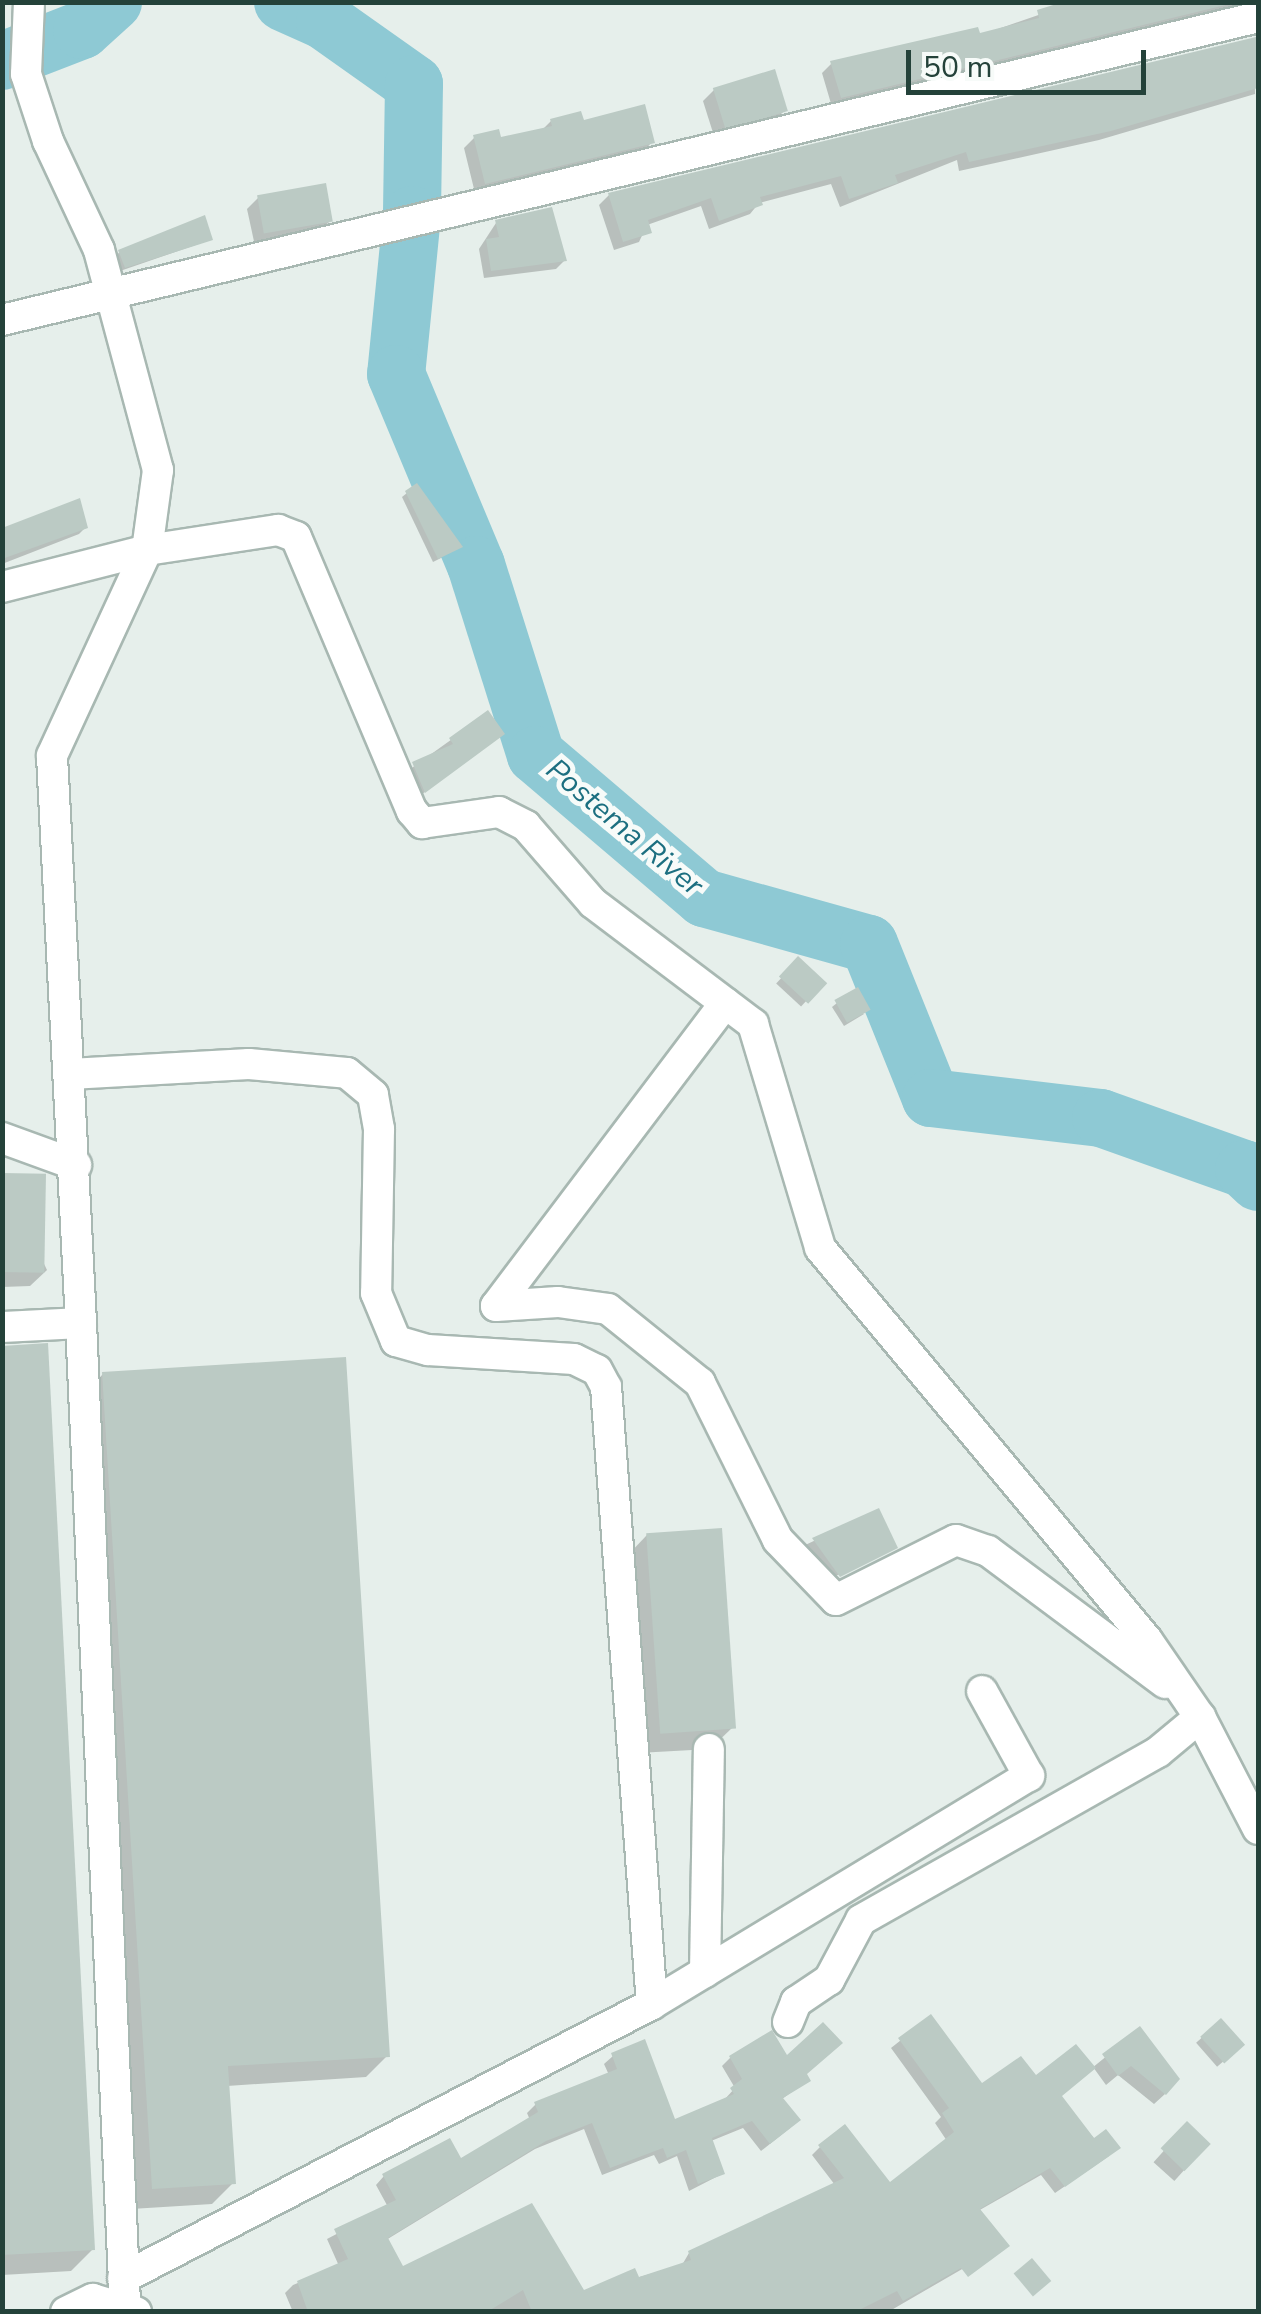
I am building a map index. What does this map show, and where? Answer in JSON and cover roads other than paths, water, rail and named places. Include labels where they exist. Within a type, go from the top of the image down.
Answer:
[{"type":"street","points":[[29,8],[26,74],[112,295],[158,470],[148,550],[52,756],[76,1165],[128,2298]]},
{"type":"street","points":[[2,320],[1258,17]]},
{"type":"street","points":[[2,586],[148,550],[278,530],[296,537],[412,812],[422,822],[499,812],[526,826],[592,903],[753,1024],[765,1049],[820,1248],[1147,1640],[1192,1707],[1258,1829]]},
{"type":"street","points":[[725,1003],[496,1306],[558,1302],[608,1309],[700,1383],[778,1540],[836,1600],[956,1540],[988,1551],[1192,1707]]},
{"type":"street","points":[[70,1074],[249,1064],[347,1073],[373,1095],[380,1129],[376,1292],[396,1341],[428,1350],[574,1359],[598,1370],[606,1387],[652,2004]]},
{"type":"street","points":[[2,1138],[76,1165]]},
{"type":"street","points":[[2,1327],[81,1323]]},
{"type":"street","points":[[66,2312],[93,2299],[128,2298],[652,2004],[1029,1776],[982,1691]]},
{"type":"street","points":[[788,2022],[796,2002],[828,1980],[860,1920],[1158,1752],[1192,1707]]},
{"type":"street","points":[[704,1972],[709,1749]]},
{"type":"waterway","name":"Postema River","points":[[2,61],[82,30],[113,2]]},
{"type":"waterway","name":"Postema River","points":[[283,2],[325,21],[414,84],[412,215],[396,374],[476,565],[536,755],[704,898],[869,944],[931,1098],[1101,1118],[1244,1169],[1258,1182]]}]
